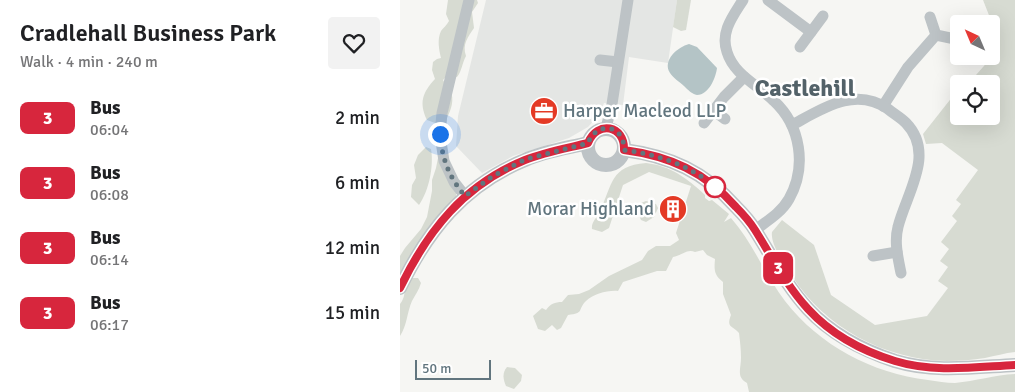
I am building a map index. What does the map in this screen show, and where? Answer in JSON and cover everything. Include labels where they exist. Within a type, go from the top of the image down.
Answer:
[{"type":"street","points":[[465,196],[454,182],[444,161],[440,134],[442,113],[469,0]]},
{"type":"street","points":[[606,128],[612,104],[628,0]]},
{"type":"street","points":[[743,0],[731,17],[725,34],[726,51],[734,66],[744,77],[774,100],[786,113],[797,136],[800,158],[797,180],[788,200],[773,218],[755,230]]},
{"type":"street","points":[[768,0],[811,32]]},
{"type":"street","points":[[800,47],[823,16]]},
{"type":"street","points":[[930,17],[936,35]]},
{"type":"street","points":[[936,35],[950,38]]},
{"type":"street","points":[[883,106],[908,67],[936,35]]},
{"type":"street","points":[[600,60],[618,62]]},
{"type":"street","points":[[704,123],[713,110],[744,77]]},
{"type":"street","points":[[792,125],[836,103],[851,98],[866,99],[883,106],[906,122],[915,135],[920,158],[898,228],[897,252],[901,273]]},
{"type":"street","points":[[713,110],[725,119]]},
{"type":"street","points":[[606,128],[616,131],[620,135],[623,140],[624,150],[619,160],[603,165],[593,159],[588,149],[588,143],[594,133],[606,128]]},
{"type":"street","points":[[400,288],[424,244],[442,220],[465,196],[493,176],[526,159],[588,143]]},
{"type":"street","points":[[624,150],[660,157],[688,168],[710,182],[728,198],[755,230],[791,289],[808,310],[830,329],[864,349],[896,361],[930,368],[963,369],[1015,365]]},
{"type":"street","points":[[874,256],[897,252]]},
{"type":"shaded area","points":[[448,0],[477,0],[478,3],[472,12],[474,28],[466,41],[466,56],[460,72],[457,77],[445,78],[443,80],[451,93],[452,104],[450,112],[447,118],[435,123],[427,120],[423,108],[423,98],[435,79],[432,70],[433,62],[441,58],[439,37],[449,21],[446,14]]},
{"type":"shaded area","points":[[486,0],[677,0],[668,63],[629,57],[623,105],[604,103],[599,115],[588,127],[569,138],[513,156],[482,173],[456,146],[458,116]]},
{"type":"shaded area","points":[[677,0],[691,0],[686,30],[681,31],[673,27]]},
{"type":"shaded area","points":[[983,0],[1015,0],[1015,352],[985,358],[947,361],[902,355],[859,338],[822,311],[806,295],[786,267],[773,243],[772,232],[782,220],[814,245],[831,295],[875,325],[927,316],[948,288],[938,281],[948,267],[940,261],[949,249],[941,242],[957,221],[952,216],[961,204],[956,200],[978,170],[942,143],[926,144],[923,134],[950,100],[950,125],[1000,125],[1000,75],[976,75],[985,65],[1000,65],[1000,15],[989,15]]},
{"type":"shaded area","points":[[689,44],[697,47],[717,68],[711,85],[705,92],[697,95],[690,92],[673,77],[668,68],[672,55],[680,48]]},
{"type":"shaded area","points":[[426,147],[431,149],[431,170],[426,193],[419,205],[411,197],[412,185],[416,178],[414,165],[418,155]]},
{"type":"shaded area","points":[[439,153],[456,193],[456,198],[400,280],[400,256],[421,229],[427,217],[432,180]]},
{"type":"shaded area","points":[[646,163],[671,170],[685,178],[705,195],[705,198],[709,201],[712,200],[729,214],[724,222],[731,218],[739,228],[785,301],[799,317],[831,344],[867,364],[887,371],[928,380],[955,383],[1015,374],[1015,392],[749,392],[747,383],[740,375],[739,333],[729,324],[731,315],[723,294],[723,282],[715,272],[715,259],[707,255],[703,250],[687,252],[673,257],[666,271],[657,271],[623,282],[618,291],[605,292],[593,296],[583,304],[579,312],[568,315],[561,328],[557,330],[552,325],[545,331],[538,329],[533,316],[542,308],[546,310],[557,302],[562,302],[568,295],[579,294],[589,290],[609,276],[642,260],[648,251],[656,246],[670,246],[679,240],[676,233],[691,186],[649,172],[623,185],[609,228],[602,232],[592,229],[593,222],[600,211],[614,178],[625,168]]},
{"type":"shaded area","points":[[646,201],[656,204],[658,208],[654,217],[646,222],[641,220],[638,213],[641,203]]},
{"type":"shaded area","points":[[411,278],[418,278],[421,283],[412,301],[400,336],[400,304]]},
{"type":"shaded area","points":[[507,367],[515,368],[522,375],[521,381],[514,389],[506,386],[505,383],[504,374]]},
{"type":"bus line","name":"3","points":[[400,288],[424,244],[442,220],[465,196],[493,176],[526,159],[588,143],[594,133],[606,128],[612,129],[620,135],[623,140],[624,150],[643,152],[660,157],[688,168],[710,182],[728,198],[750,223],[791,289],[808,310],[830,329],[864,349],[896,361],[930,368],[963,369],[1015,365]]},
{"type":"place","name":"Harper Macleod LLP","points":[[544,111]]},
{"type":"place","name":"Morar Highland","points":[[673,209]]},
{"type":"district","name":"Castlehill","points":[[805,88]]},
{"type":"route","points":[[440,134],[444,161],[454,182],[465,196],[493,176],[526,159],[588,143],[594,133],[606,128],[612,129],[620,135],[623,140],[624,150],[643,152],[688,168],[719,190],[715,187]]}]
